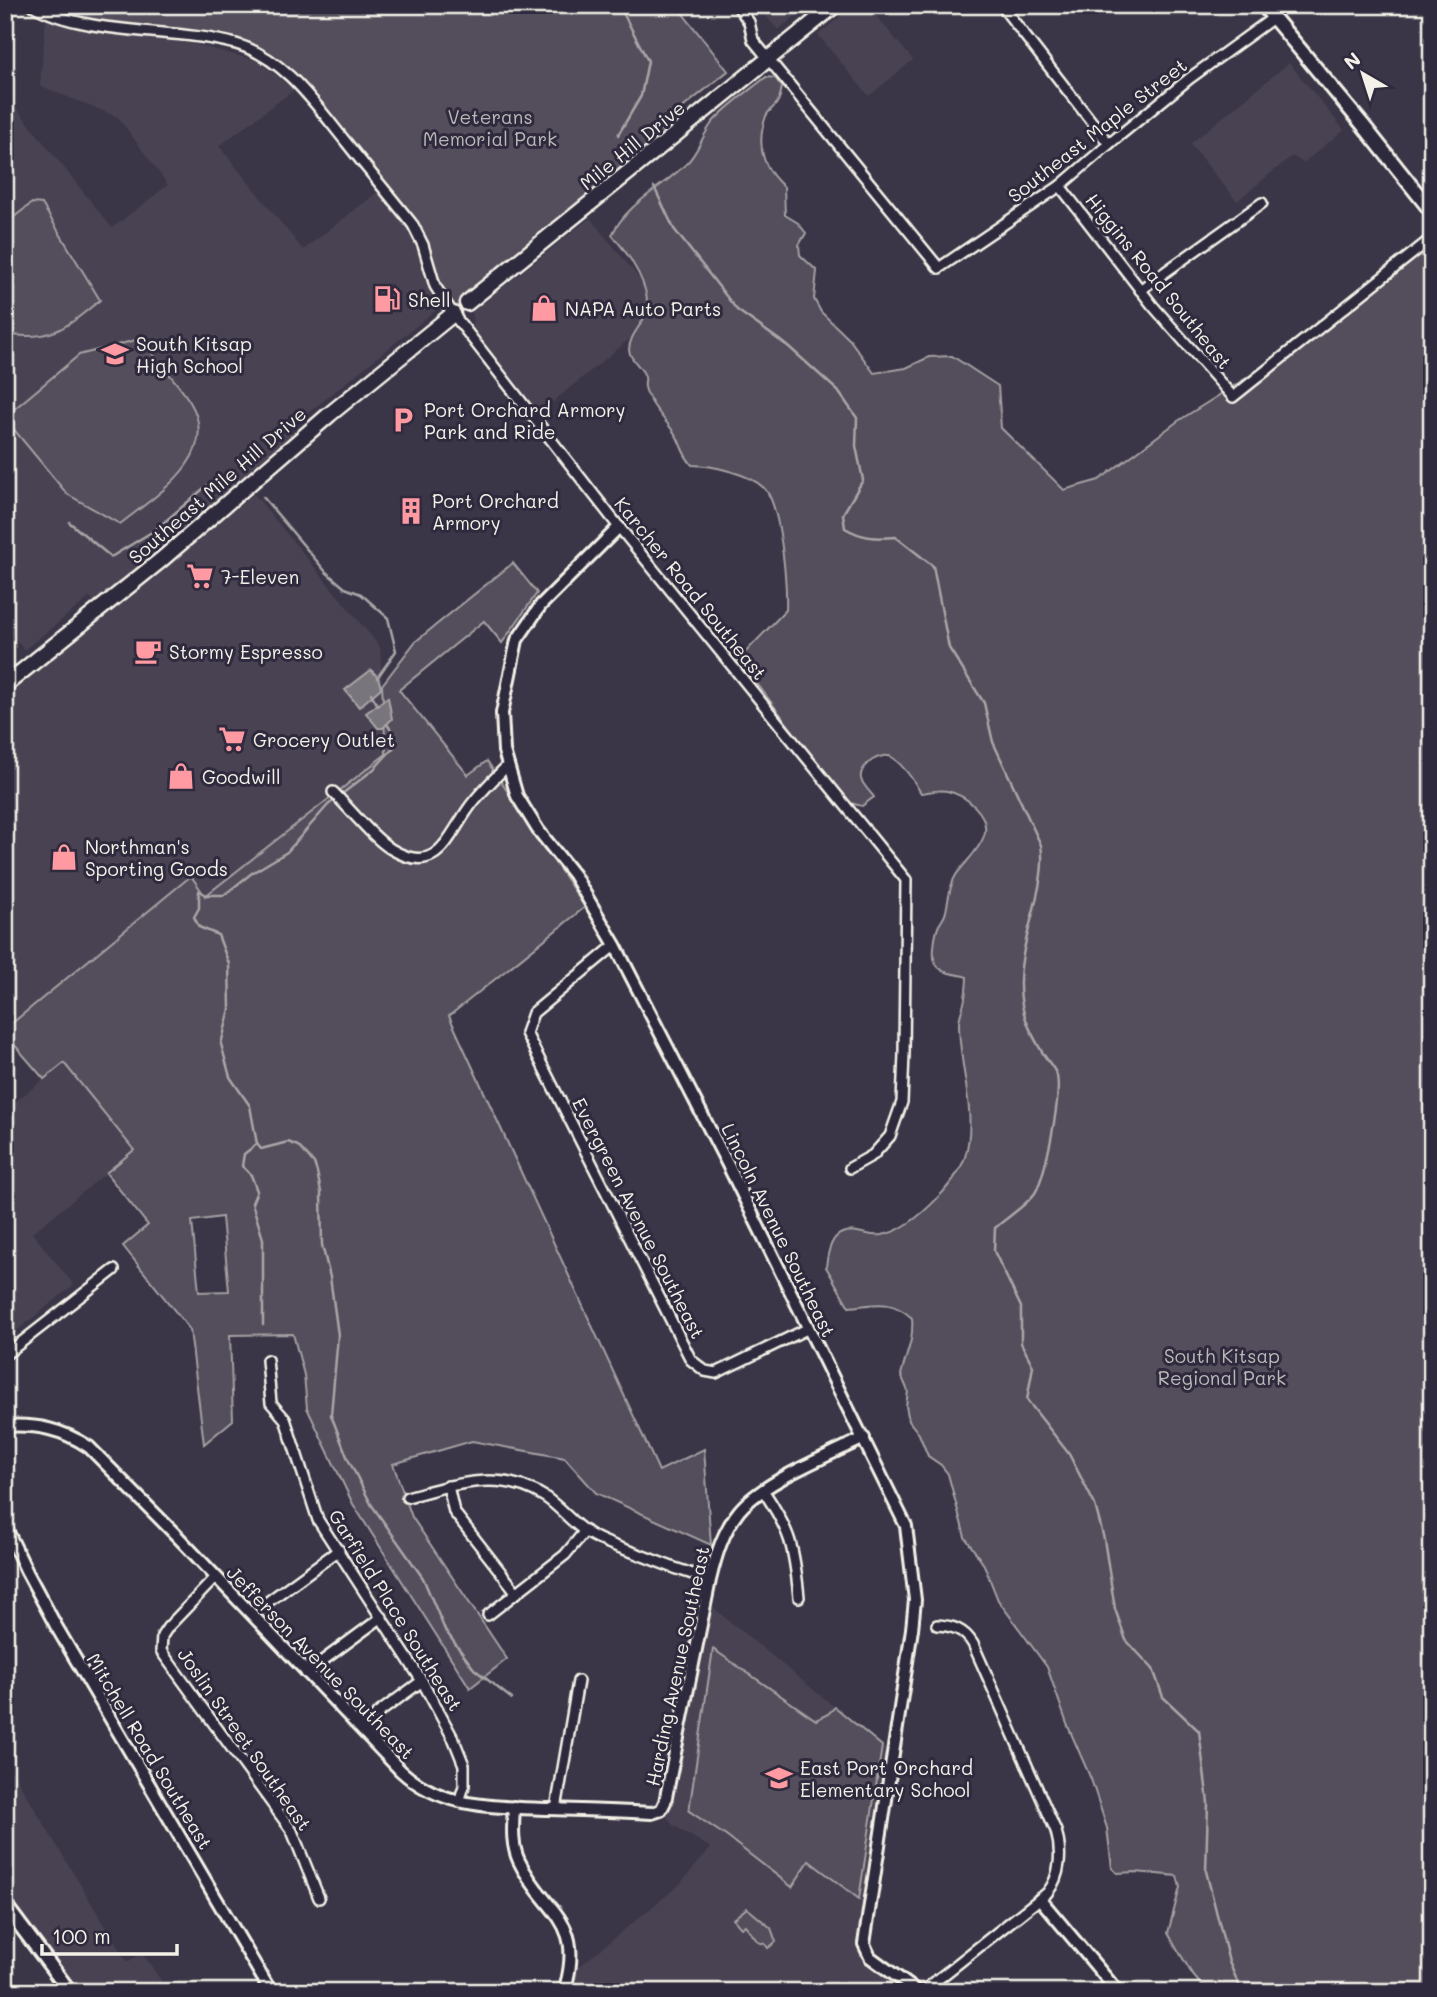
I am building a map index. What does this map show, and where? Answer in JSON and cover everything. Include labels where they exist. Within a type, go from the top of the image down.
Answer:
[{"type":"main road","name":"Mile Hill Drive","points":[[453,314],[835,5]]},
{"type":"main road","points":[[1264,5],[1432,212]]},
{"type":"main road","name":"Southeast Mile Hill Drive","points":[[5,685],[136,580],[330,414],[453,314]]},
{"type":"main road","points":[[5,1905],[70,1992]]},
{"type":"street","name":"Karcher Road Southeast","points":[[32,5],[50,14],[88,23],[230,43],[249,49],[274,62],[311,99],[413,225],[419,235],[435,286],[453,314],[619,527],[906,880],[902,1102],[890,1136],[873,1155],[850,1168]]},
{"type":"street","points":[[737,5],[749,22],[753,40],[769,59]]},
{"type":"street","points":[[1001,5],[1109,144]]},
{"type":"street","name":"Southeast Maple Street","points":[[769,59],[940,268],[1060,186],[1190,78],[1273,18]]},
{"type":"street","name":"Higgins Road Southeast","points":[[1060,186],[1140,290],[1233,397],[1432,238]]},
{"type":"street","points":[[1140,290],[1262,203]]},
{"type":"street","name":"Lincoln Avenue Southeast","points":[[619,527],[541,605],[517,640],[502,713],[504,751],[517,796],[538,830],[574,875],[615,945],[728,1165],[906,1526],[915,1600],[911,1641],[864,1928],[864,1944],[870,1957],[920,1992]]},
{"type":"street","points":[[332,792],[389,848],[413,860],[431,856],[448,843],[468,808],[508,765]]},
{"type":"street","name":"Evergreen Avenue Southeast","points":[[615,945],[533,1013],[526,1033],[691,1360],[705,1371],[716,1373],[807,1329]]},
{"type":"street","points":[[5,1355],[114,1270]]},
{"type":"street","name":"Garfield Place Southeast","points":[[267,1360],[271,1403],[285,1419],[318,1520],[422,1681],[454,1740],[464,1765],[464,1786],[459,1802]]},
{"type":"street","name":"Jefferson Avenue Southeast","points":[[5,1426],[55,1429],[73,1436],[89,1447],[409,1779],[459,1802],[480,1806],[652,1813],[661,1809]]},
{"type":"street","name":"Harding Avenue Southeast","points":[[661,1809],[665,1802],[710,1580],[726,1531],[740,1510],[763,1490],[864,1438]]},
{"type":"street","points":[[407,1497],[474,1480],[514,1483],[547,1498],[585,1531],[604,1542],[710,1580]]},
{"type":"street","points":[[447,1486],[454,1512],[517,1592]]},
{"type":"street","points":[[763,1490],[787,1528],[792,1542],[799,1597]]},
{"type":"street","name":"Mitchell Road Southeast","points":[[5,1525],[56,1626],[271,1992]]},
{"type":"street","points":[[488,1615],[565,1555],[585,1531]]},
{"type":"street","points":[[269,1601],[339,1550]]},
{"type":"street","name":"Joslin Street Southeast","points":[[216,1577],[168,1626],[162,1636],[161,1651],[292,1831],[319,1898]]},
{"type":"street","points":[[306,1673],[382,1617]]},
{"type":"street","points":[[920,1992],[1040,1899],[1056,1879],[1060,1850],[1056,1831],[973,1644],[957,1628],[937,1625]]},
{"type":"street","points":[[377,1714],[422,1681]]},
{"type":"street","points":[[556,1809],[578,1681]]},
{"type":"street","points":[[514,1807],[513,1832],[518,1859],[525,1873],[556,1912],[569,1943],[568,1978],[564,1992]]},
{"type":"street","points":[[1040,1899],[1118,1992]]},
{"type":"shaded area","points":[[757,5],[809,5],[778,30]]},
{"type":"shaded area","points":[[854,5],[867,5],[913,60],[869,96],[818,35]]},
{"type":"shaded area","points":[[46,17],[197,45],[258,61],[294,90],[219,146],[303,250],[378,192],[411,233],[441,306],[288,429],[298,441],[100,609],[90,597],[24,650],[5,626],[5,94],[112,228],[168,185],[118,117],[40,86]]},
{"type":"shaded area","points":[[1289,63],[1344,130],[1303,163],[1292,156],[1237,201],[1190,144]]},
{"type":"shaded area","points":[[590,218],[665,310],[539,413],[473,328],[472,312]]},
{"type":"shaded area","points":[[254,494],[380,647],[386,753],[205,896],[190,877],[5,1029],[5,696]]},
{"type":"shaded area","points":[[371,670],[378,677],[381,688],[359,707],[345,690]]},
{"type":"shaded area","points":[[388,697],[392,719],[383,728],[378,728],[366,713]]},
{"type":"shaded area","points":[[64,1063],[135,1150],[32,1233],[74,1285],[5,1340],[5,1110]]},
{"type":"shaded area","name":"East Port Orchard Elementary School","points":[[706,1602],[892,1754],[864,1928],[871,1957],[918,1992],[564,1992],[568,1976],[679,1885],[711,1848],[673,1825],[661,1809]]},
{"type":"shaded area","points":[[5,1740],[15,1756],[7,1763],[127,1962],[142,1953],[169,1992],[78,1992],[5,1893]]},
{"type":"green space","name":"Veterans Memorial Park","points":[[32,5],[676,5],[728,71],[659,127],[668,140],[453,314],[443,300],[419,235],[299,85],[249,49],[88,23]]},
{"type":"green space","name":"South Kitsap Regional Park","points":[[766,77],[775,78],[782,87],[778,101],[767,114],[763,126],[763,155],[770,172],[784,187],[785,215],[798,223],[806,233],[799,245],[800,255],[817,271],[814,299],[821,312],[850,340],[874,373],[906,368],[929,357],[952,356],[998,386],[1001,428],[1064,490],[1099,480],[1178,421],[1248,377],[1325,323],[1432,238],[1432,1992],[1207,1992],[1192,1974],[1168,1933],[1180,1887],[1177,1876],[1117,1873],[1112,1868],[1107,1828],[1091,1779],[1067,1724],[1047,1667],[998,1600],[984,1565],[965,1537],[948,1474],[928,1456],[919,1434],[909,1421],[906,1406],[908,1391],[901,1375],[911,1341],[912,1318],[890,1305],[849,1307],[826,1267],[830,1247],[841,1233],[853,1231],[882,1235],[919,1216],[942,1193],[965,1157],[970,1124],[959,1024],[967,977],[940,969],[935,962],[934,949],[936,933],[946,913],[954,879],[978,847],[985,828],[980,814],[969,801],[947,791],[921,793],[905,769],[889,756],[872,760],[861,774],[862,781],[874,797],[862,806],[850,803],[841,795],[740,661],[737,661],[786,610],[784,564],[775,511],[764,488],[750,478],[720,469],[692,465],[677,437],[650,400],[644,373],[630,354],[631,341],[645,316],[646,295],[632,262],[612,235],[636,205],[690,160],[718,117]]},
{"type":"green space","points":[[32,203],[42,204],[100,300],[67,325],[46,334],[5,334],[5,224]]},
{"type":"green space","points":[[140,339],[190,402],[198,422],[198,440],[192,457],[180,473],[120,524],[67,494],[11,426],[13,410],[79,355]]},
{"type":"green space","points":[[513,563],[537,593],[502,643],[484,621],[399,690],[468,775],[487,761],[585,907],[449,1016],[659,1471],[704,1449],[711,1545],[596,1493],[565,1458],[472,1441],[393,1464],[412,1517],[507,1659],[470,1688],[353,1504],[307,1408],[304,1375],[293,1334],[230,1335],[233,1420],[204,1444],[190,1330],[123,1246],[148,1225],[106,1173],[134,1150],[64,1063],[44,1079],[5,1034],[5,1029],[191,876],[205,896],[386,754],[382,685],[415,642]],"holes":[[[222,1217],[229,1291],[199,1292],[192,1221]]]},
{"type":"green space","points":[[713,1649],[816,1720],[835,1707],[882,1746],[859,1899],[809,1861],[792,1887],[689,1811]]},
{"type":"green space","points":[[747,1908],[771,1928],[776,1942],[768,1948],[758,1942],[745,1925],[741,1928],[733,1919]]},
{"type":"waterway","points":[[618,135],[641,96],[648,61],[619,5]]},
{"type":"waterway","points":[[654,187],[674,229],[737,310],[789,347],[838,391],[857,418],[856,446],[863,480],[843,514],[845,528],[869,537],[896,537],[933,566],[949,648],[984,703],[993,742],[1041,845],[1041,876],[1021,964],[1020,991],[1030,1028],[1056,1073],[1058,1082],[1055,1114],[1048,1152],[1035,1193],[995,1228],[994,1251],[1021,1307],[1021,1343],[1033,1366],[1027,1400],[1069,1454],[1095,1505],[1104,1539],[1115,1609],[1126,1640],[1153,1669],[1163,1697],[1199,1731],[1208,1803],[1206,1871],[1229,1962],[1242,1992]]},
{"type":"waterway","points":[[69,522],[111,557],[155,530],[210,483]]},
{"type":"waterway","points":[[263,497],[326,572],[345,588],[361,594],[388,618],[396,651],[377,678]]},
{"type":"waterway","points":[[371,693],[378,706]]},
{"type":"waterway","points":[[257,1144],[250,1106],[230,1077],[221,1044],[230,1009],[229,964],[218,935],[199,927],[194,917],[199,908],[199,891],[207,895],[224,895],[252,873],[287,852],[328,805],[374,769],[397,744],[387,724]]},
{"type":"waterway","points":[[257,1144],[261,1149],[288,1142],[298,1146],[314,1163],[317,1172],[321,1192],[322,1245],[330,1277],[338,1335],[331,1415],[348,1459],[371,1504],[423,1578],[445,1630],[474,1669],[512,1699]]},
{"type":"waterway","points":[[257,1144],[244,1154],[242,1166],[251,1175],[257,1191],[252,1203],[263,1239],[263,1325]]},
{"type":"place","name":"Shell","points":[[387,299]]},
{"type":"place","name":"NAPA Auto Parts","points":[[544,308]]},
{"type":"place","name":"South Kitsap High School","points":[[115,354]]},
{"type":"place","name":"Port Orchard Armory Park and Ride","points":[[403,420]]},
{"type":"place","name":"Port Orchard Armory","points":[[411,511]]},
{"type":"place","name":"7-Eleven","points":[[200,576]]},
{"type":"place","name":"Stormy Espresso","points":[[148,651]]},
{"type":"place","name":"Grocery Outlet","points":[[232,739]]},
{"type":"place","name":"Goodwill","points":[[181,776]]},
{"type":"place","name":"Northman's Sporting Goods","points":[[64,857]]},
{"type":"place","name":"East Port Orchard Elementary School","points":[[779,1778]]}]
